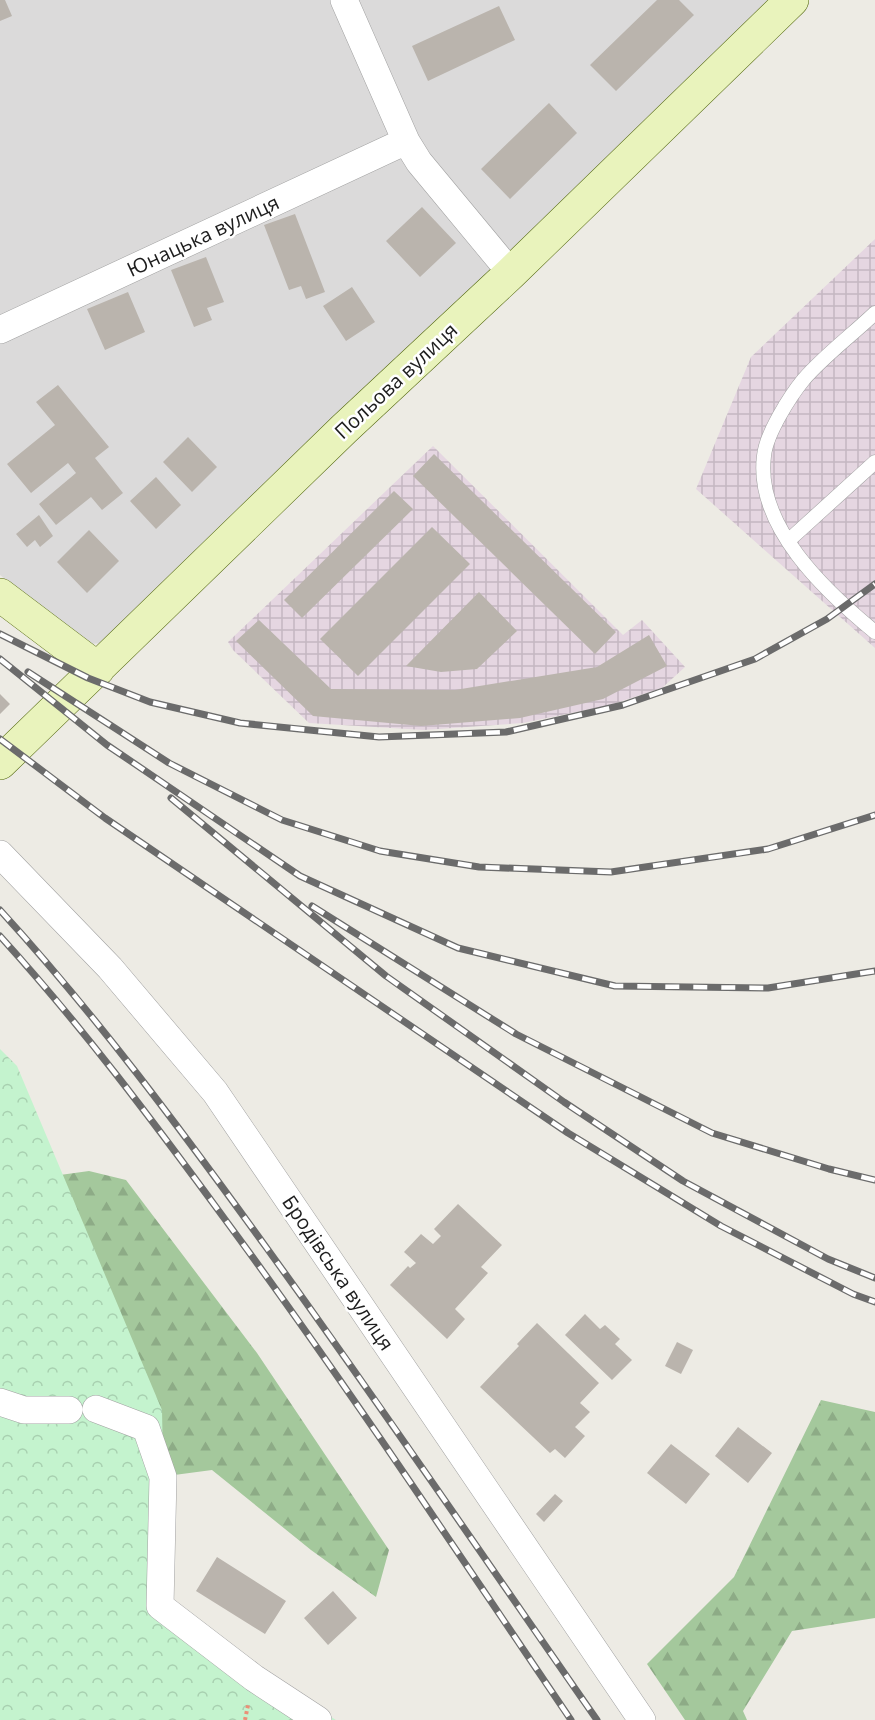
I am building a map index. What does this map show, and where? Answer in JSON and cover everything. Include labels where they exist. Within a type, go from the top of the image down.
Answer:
[{"type":"street","points":[[344,0],[406,141],[419,162],[511,273]]},
{"type":"street","name":"Польова вулиця","points":[[0,763],[344,429],[511,273],[792,0]]},
{"type":"street","name":"Юнацька вулиця","points":[[0,330],[406,141]]},
{"type":"street","points":[[0,595],[98,669]]},
{"type":"street","name":"Бродівська вулиця","points":[[0,854],[110,968],[215,1092],[642,1720]]},
{"type":"street","points":[[0,1402],[24,1410],[69,1410]]},
{"type":"street","points":[[96,1409],[147,1428],[163,1477],[160,1606],[254,1678],[318,1720]]},
{"type":"lane","points":[[875,313],[805,379],[789,400],[777,422],[764,455],[764,479],[771,508],[788,541],[810,573],[844,607],[875,632]]},
{"type":"lane","points":[[788,541],[875,462]]},
{"type":"shaded area","points":[[0,0],[778,0],[113,642],[91,644],[0,575]]},
{"type":"shaded area","points":[[875,239],[875,648],[696,489],[751,357]]},
{"type":"shaded area","points":[[433,446],[623,635],[642,620],[685,667],[662,688],[610,705],[523,723],[424,730],[309,723],[233,650],[228,642]]},
{"type":"green space","points":[[0,1049],[17,1066],[162,1410],[166,1617],[336,1720],[0,1720]]},
{"type":"green space","points":[[0,1168],[9,1182],[89,1171],[126,1180],[257,1353],[389,1550],[376,1597],[311,1550],[212,1470],[129,1481]]},
{"type":"green space","points":[[821,1400],[875,1412],[875,1618],[792,1631],[743,1711],[747,1720],[685,1720],[647,1664],[734,1577]]},
{"type":"building","points":[[0,0],[5,0],[12,16],[0,21]]},
{"type":"building","points":[[657,0],[679,0],[694,15],[616,91],[590,65]]},
{"type":"building","points":[[499,6],[515,40],[428,81],[412,46]]},
{"type":"building","points":[[549,103],[577,133],[510,199],[481,169]]},
{"type":"building","points":[[422,207],[456,243],[420,277],[386,241]]},
{"type":"building","points":[[295,214],[325,292],[306,299],[301,286],[289,290],[264,225]]},
{"type":"building","points":[[206,257],[224,302],[207,308],[212,320],[194,327],[171,270]]},
{"type":"building","points":[[352,287],[375,322],[346,341],[323,306]]},
{"type":"building","points":[[128,292],[145,332],[105,350],[87,309]]},
{"type":"building","points":[[58,385],[109,447],[95,458],[123,493],[102,510],[91,497],[56,525],[39,504],[76,473],[68,463],[31,493],[7,464],[55,425],[36,402]]},
{"type":"building","points":[[188,437],[217,467],[192,492],[163,462]]},
{"type":"building","points":[[434,454],[616,632],[595,654],[413,476]]},
{"type":"building","points":[[156,477],[181,505],[156,529],[130,501]]},
{"type":"building","points":[[394,491],[413,509],[302,618],[284,600]]},
{"type":"building","points":[[39,515],[53,536],[40,547],[35,540],[27,547],[16,534]]},
{"type":"building","points":[[432,527],[470,564],[358,676],[320,639]]},
{"type":"building","points":[[89,530],[119,561],[87,593],[57,562]]},
{"type":"building","points":[[479,592],[517,631],[477,669],[441,672],[406,666]]},
{"type":"building","points":[[259,620],[331,689],[455,690],[597,667],[649,635],[667,666],[603,699],[520,718],[421,726],[313,716],[236,641]]},
{"type":"building","points":[[0,694],[10,704],[0,714]]},
{"type":"building","points":[[458,1204],[502,1245],[481,1267],[488,1273],[455,1309],[465,1319],[447,1339],[390,1285],[408,1266],[410,1268],[416,1263],[404,1252],[421,1234],[433,1244],[441,1236],[434,1229]]},
{"type":"building","points":[[585,1314],[600,1329],[605,1325],[620,1339],[615,1344],[632,1360],[612,1380],[565,1335]]},
{"type":"building","points":[[537,1323],[599,1383],[580,1403],[590,1412],[575,1427],[585,1436],[565,1458],[555,1449],[550,1453],[480,1387],[519,1346],[517,1344]]},
{"type":"building","points":[[677,1342],[693,1350],[681,1374],[665,1366]]},
{"type":"building","points":[[738,1427],[772,1453],[748,1483],[715,1456]]},
{"type":"building","points":[[671,1444],[710,1474],[686,1504],[647,1473]]},
{"type":"building","points":[[555,1494],[563,1501],[544,1522],[536,1514]]},
{"type":"building","points":[[217,1557],[286,1601],[265,1634],[196,1591]]},
{"type":"building","points":[[333,1591],[357,1618],[328,1645],[304,1618]]},
{"type":"railway","points":[[0,634],[88,678],[150,702],[240,723],[379,737],[506,732],[623,705],[755,659],[827,619],[875,584]]},
{"type":"railway","points":[[0,659],[107,745],[300,876],[458,948],[615,986],[768,988],[875,971]]},
{"type":"railway","points":[[28,672],[169,763],[282,820],[380,851],[479,867],[611,872],[768,849],[875,815]]},
{"type":"railway","points":[[0,739],[105,818],[568,1133],[721,1226],[853,1294],[875,1302]]},
{"type":"railway","points":[[171,798],[386,976],[564,1102],[683,1181],[828,1259],[875,1278]]},
{"type":"railway","points":[[312,906],[516,1034],[712,1133],[829,1169],[875,1180]]},
{"type":"railway","points":[[0,910],[71,991],[203,1160],[350,1364],[597,1720]]},
{"type":"railway","points":[[0,936],[116,1074],[224,1218],[357,1405],[571,1720]]}]
